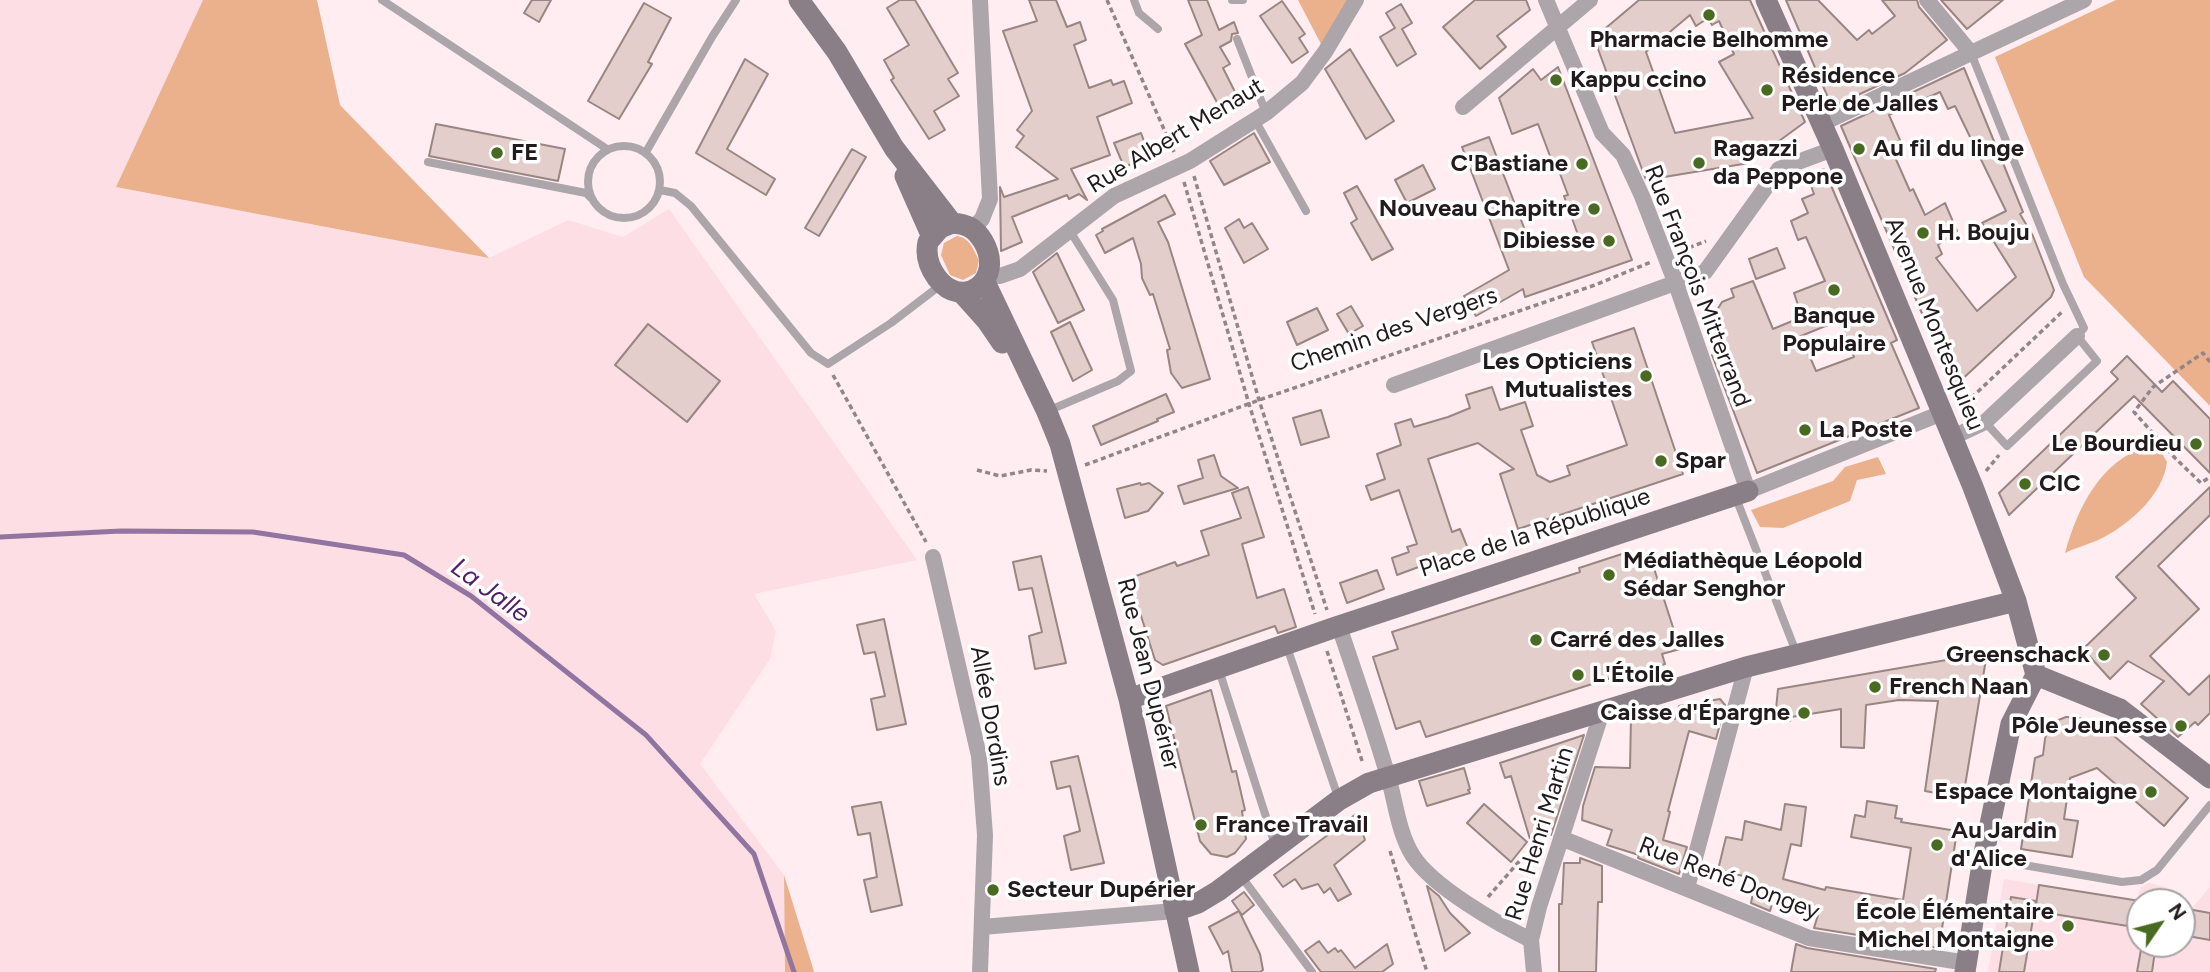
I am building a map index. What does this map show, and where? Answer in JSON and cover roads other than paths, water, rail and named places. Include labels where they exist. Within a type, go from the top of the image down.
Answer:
[{"type":"street","points":[[799,0],[837,52],[894,148],[932,237]]},
{"type":"street","points":[[894,148],[962,226],[981,237],[990,256],[987,278],[975,289],[951,288],[929,262],[927,248],[940,228],[962,226],[982,219],[989,199],[980,0]]},
{"type":"street","name":"Rue Albert Menaut","points":[[987,278],[1020,269],[1114,195],[1185,163],[1261,116],[1302,83],[1325,52],[1356,0]]},
{"type":"street","name":"Rue François Mitterrand","points":[[1546,0],[1602,132],[1623,155],[1642,196],[1676,284],[1741,493]]},
{"type":"street","points":[[1463,107],[1590,0]]},
{"type":"street","name":"Avenue Montesquieu","points":[[1766,0],[1833,149],[1953,437],[2016,601],[2036,675]]},
{"type":"street","points":[[1927,0],[1970,53]]},
{"type":"street","points":[[1821,124],[2076,2]]},
{"type":"street","name":"Chemin des Vergers","points":[[1394,386],[1705,272],[1779,169],[1833,149]]},
{"type":"street","name":"Rue Jean Dupérier","points":[[987,278],[1042,402],[1068,471],[1129,699],[1189,972]]},
{"type":"street","name":"Rue Jean Dupérier","points":[[951,288],[987,321],[1042,402]]},
{"type":"street","points":[[1953,437],[1985,422],[2077,336]]},
{"type":"street","points":[[1741,493],[1940,408]]},
{"type":"street","name":"Place de la République","points":[[1129,699],[1741,493]]},
{"type":"street","name":"Allée Dordins","points":[[933,557],[979,756],[985,835],[980,972]]},
{"type":"street","points":[[982,927],[1175,911],[1198,903],[1339,800],[1378,781],[1746,667],[2016,601]]},
{"type":"street","points":[[1331,629],[1378,781],[1413,856],[1434,879],[1531,940]]},
{"type":"street","points":[[1687,888],[1746,667]]},
{"type":"street","points":[[1966,967],[1983,858],[2011,724],[2036,675],[2120,709],[2208,772]]},
{"type":"street","name":"Rue Henri Martin","points":[[1534,972],[1531,940],[1599,721],[1599,711]]},
{"type":"street","name":"Rue René Dongey","points":[[1559,844],[1687,888],[1809,937],[1966,967]]},
{"type":"lane","points":[[382,0],[607,149]]},
{"type":"lane","points":[[646,152],[736,0]]},
{"type":"lane","points":[[1134,0],[1139,13],[1158,29]]},
{"type":"lane","points":[[1232,0],[1243,0]]},
{"type":"lane","points":[[1237,40],[1261,116],[1306,211]]},
{"type":"lane","points":[[1970,53],[2084,328],[2077,336],[2096,361],[2007,446],[1985,422]]},
{"type":"lane","points":[[428,162],[586,193],[601,210],[624,218],[647,211],[655,201],[660,190],[659,169],[646,152],[633,146],[620,145],[607,149],[591,166],[588,178],[593,200]]},
{"type":"lane","points":[[660,190],[675,193],[691,206],[811,352],[828,364],[951,288]]},
{"type":"lane","points":[[1042,402],[1118,381],[1131,371],[1114,300],[1070,230]]},
{"type":"lane","points":[[1741,493],[1797,654]]},
{"type":"lane","points":[[1286,644],[1339,800]]},
{"type":"lane","points":[[1219,667],[1276,847]]},
{"type":"lane","points":[[1983,858],[2122,882],[2141,880],[2157,870],[2210,805]]},
{"type":"lane","points":[[1240,874],[1312,972]]},
{"type":"waterway","name":"La Jalle","points":[[0,537],[121,531],[253,532],[404,555],[471,596],[646,735],[754,854],[794,972]]},
{"type":"place","name":"Pharmacie Belhomme","points":[[1709,15]]},
{"type":"place","name":"Kappu ccino","points":[[1556,80]]},
{"type":"place","name":"Résidence Perle de Jalles","points":[[1767,90]]},
{"type":"place","name":"Au fil du linge","points":[[1859,149]]},
{"type":"place","name":"FE","points":[[497,153]]},
{"type":"place","name":"Ragazzi da Peppone","points":[[1699,163]]},
{"type":"place","name":"C'Bastiane","points":[[1582,164]]},
{"type":"place","name":"Nouveau Chapitre","points":[[1594,209]]},
{"type":"place","name":"H. Bouju","points":[[1923,233]]},
{"type":"place","name":"Dibiesse","points":[[1609,241]]},
{"type":"place","name":"Banque Populaire","points":[[1834,290]]},
{"type":"place","name":"Les Opticiens Mutualistes","points":[[1646,376]]},
{"type":"place","name":"La Poste","points":[[1805,430]]},
{"type":"place","name":"Le Bourdieu","points":[[2196,444]]},
{"type":"place","name":"Spar","points":[[1661,461]]},
{"type":"place","name":"CIC","points":[[2025,484]]},
{"type":"place","name":"Médiathèque Léopold Sédar Senghor","points":[[1609,575]]},
{"type":"place","name":"Carré des Jalles","points":[[1536,640]]},
{"type":"place","name":"Greenschack","points":[[2104,655]]},
{"type":"place","name":"L'Étoile","points":[[1578,675]]},
{"type":"place","name":"French Naan","points":[[1875,687]]},
{"type":"place","name":"Caisse d'Épargne","points":[[1804,713]]},
{"type":"place","name":"Pôle Jeunesse","points":[[2181,726]]},
{"type":"place","name":"Espace Montaigne","points":[[2151,792]]},
{"type":"place","name":"France Travail","points":[[1201,825]]},
{"type":"place","name":"Au Jardin d'Alice","points":[[1937,845]]},
{"type":"place","name":"Secteur Dupérier","points":[[993,890]]},
{"type":"place","name":"École Élémentaire Michel Montaigne","points":[[2068,926]]}]
